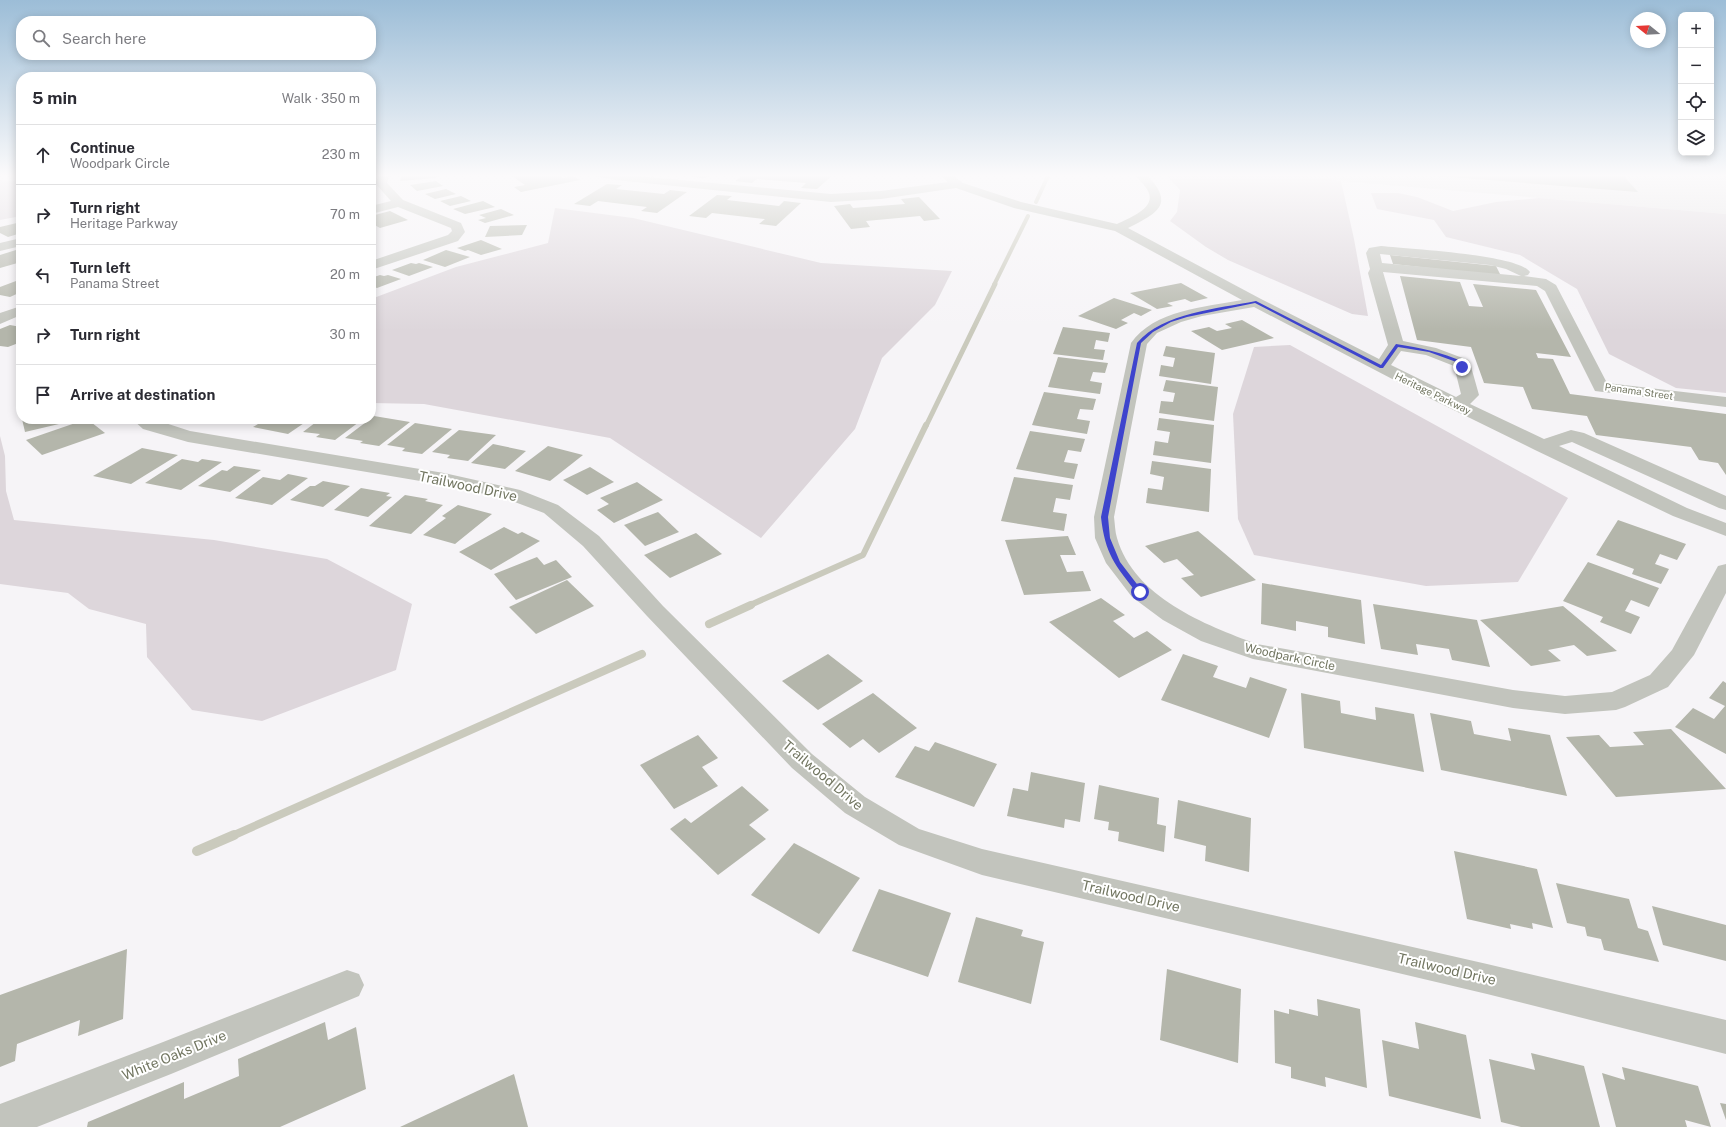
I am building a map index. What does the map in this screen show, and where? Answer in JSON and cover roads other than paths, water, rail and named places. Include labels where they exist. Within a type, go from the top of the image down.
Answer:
[{"type":"street","points":[[376,264],[453,238],[459,232],[457,227]]},
{"type":"street","name":"Heritage Parkway","points":[[1112,227],[1118,228],[1256,302],[1458,405],[1680,512],[1726,530]]},
{"type":"street","points":[[0,247],[16,243]]},
{"type":"street","name":"Panama Street","points":[[1396,345],[1375,272],[1377,269],[1385,267],[1542,282],[1551,288],[1601,387],[1726,402]]},
{"type":"street","name":"Woodpark Circle","points":[[1256,302],[1186,316],[1152,331],[1139,343],[1104,517],[1106,538],[1117,563],[1140,592],[1171,615],[1209,635],[1253,651],[1513,699],[1572,704],[1616,701],[1659,681],[1682,655],[1726,571]]},
{"type":"street","points":[[0,319],[16,312]]},
{"type":"street","points":[[1382,367],[1396,345],[1430,351],[1462,363],[1470,395],[1458,405]]},
{"type":"street","name":"Trailwood Drive","points":[[148,424],[188,436],[444,479],[513,494],[551,509],[591,541],[655,611],[802,761],[855,805],[909,837],[982,862],[1487,979],[1591,1006],[1726,1037]]},
{"type":"street","points":[[1542,446],[1570,436],[1577,437],[1726,504]]},
{"type":"street","name":"White Oaks Drive","points":[[0,1123],[158,1062],[347,985]]},
{"type":"waterway","points":[[994,285],[1023,227]]},
{"type":"waterway","points":[[926,426],[995,284]]},
{"type":"waterway","points":[[748,606],[863,555],[926,425]]},
{"type":"waterway","points":[[709,624],[751,605]]},
{"type":"waterway","points":[[232,836],[642,654]]},
{"type":"waterway","points":[[197,851],[234,835]]}]
